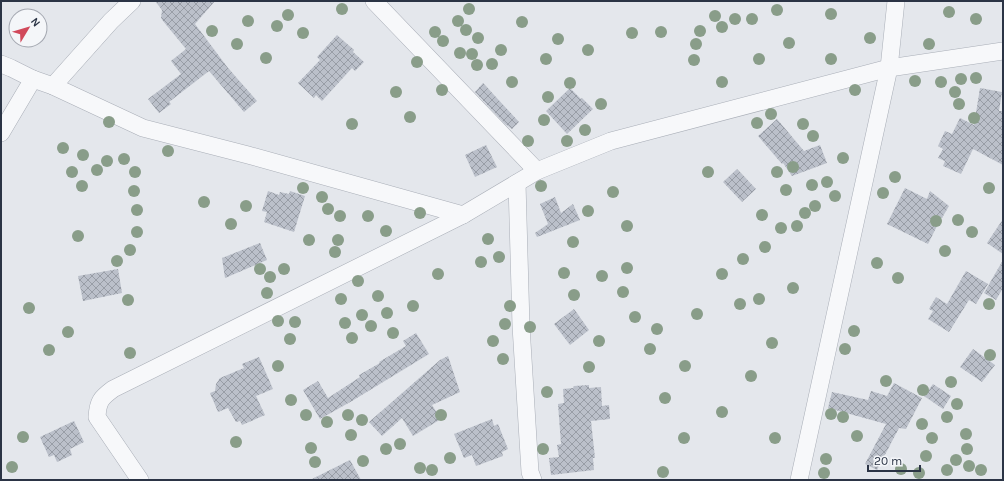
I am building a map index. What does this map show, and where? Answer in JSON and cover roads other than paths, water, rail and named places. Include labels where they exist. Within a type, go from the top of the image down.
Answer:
[{"type":"street","points":[[53,86],[111,21],[132,1]]},
{"type":"street","points":[[374,1],[537,171]]},
{"type":"street","points":[[799,480],[889,68],[896,1]]},
{"type":"street","points":[[140,480],[97,416],[98,404],[108,392],[463,215],[537,171],[611,141],[889,68],[1003,51]]},
{"type":"street","points":[[1,64],[33,79],[53,86],[143,128],[248,155],[463,215]]},
{"type":"street","points":[[1,133],[33,79]]},
{"type":"street","points":[[517,183],[521,326],[530,472],[533,480]]}]
